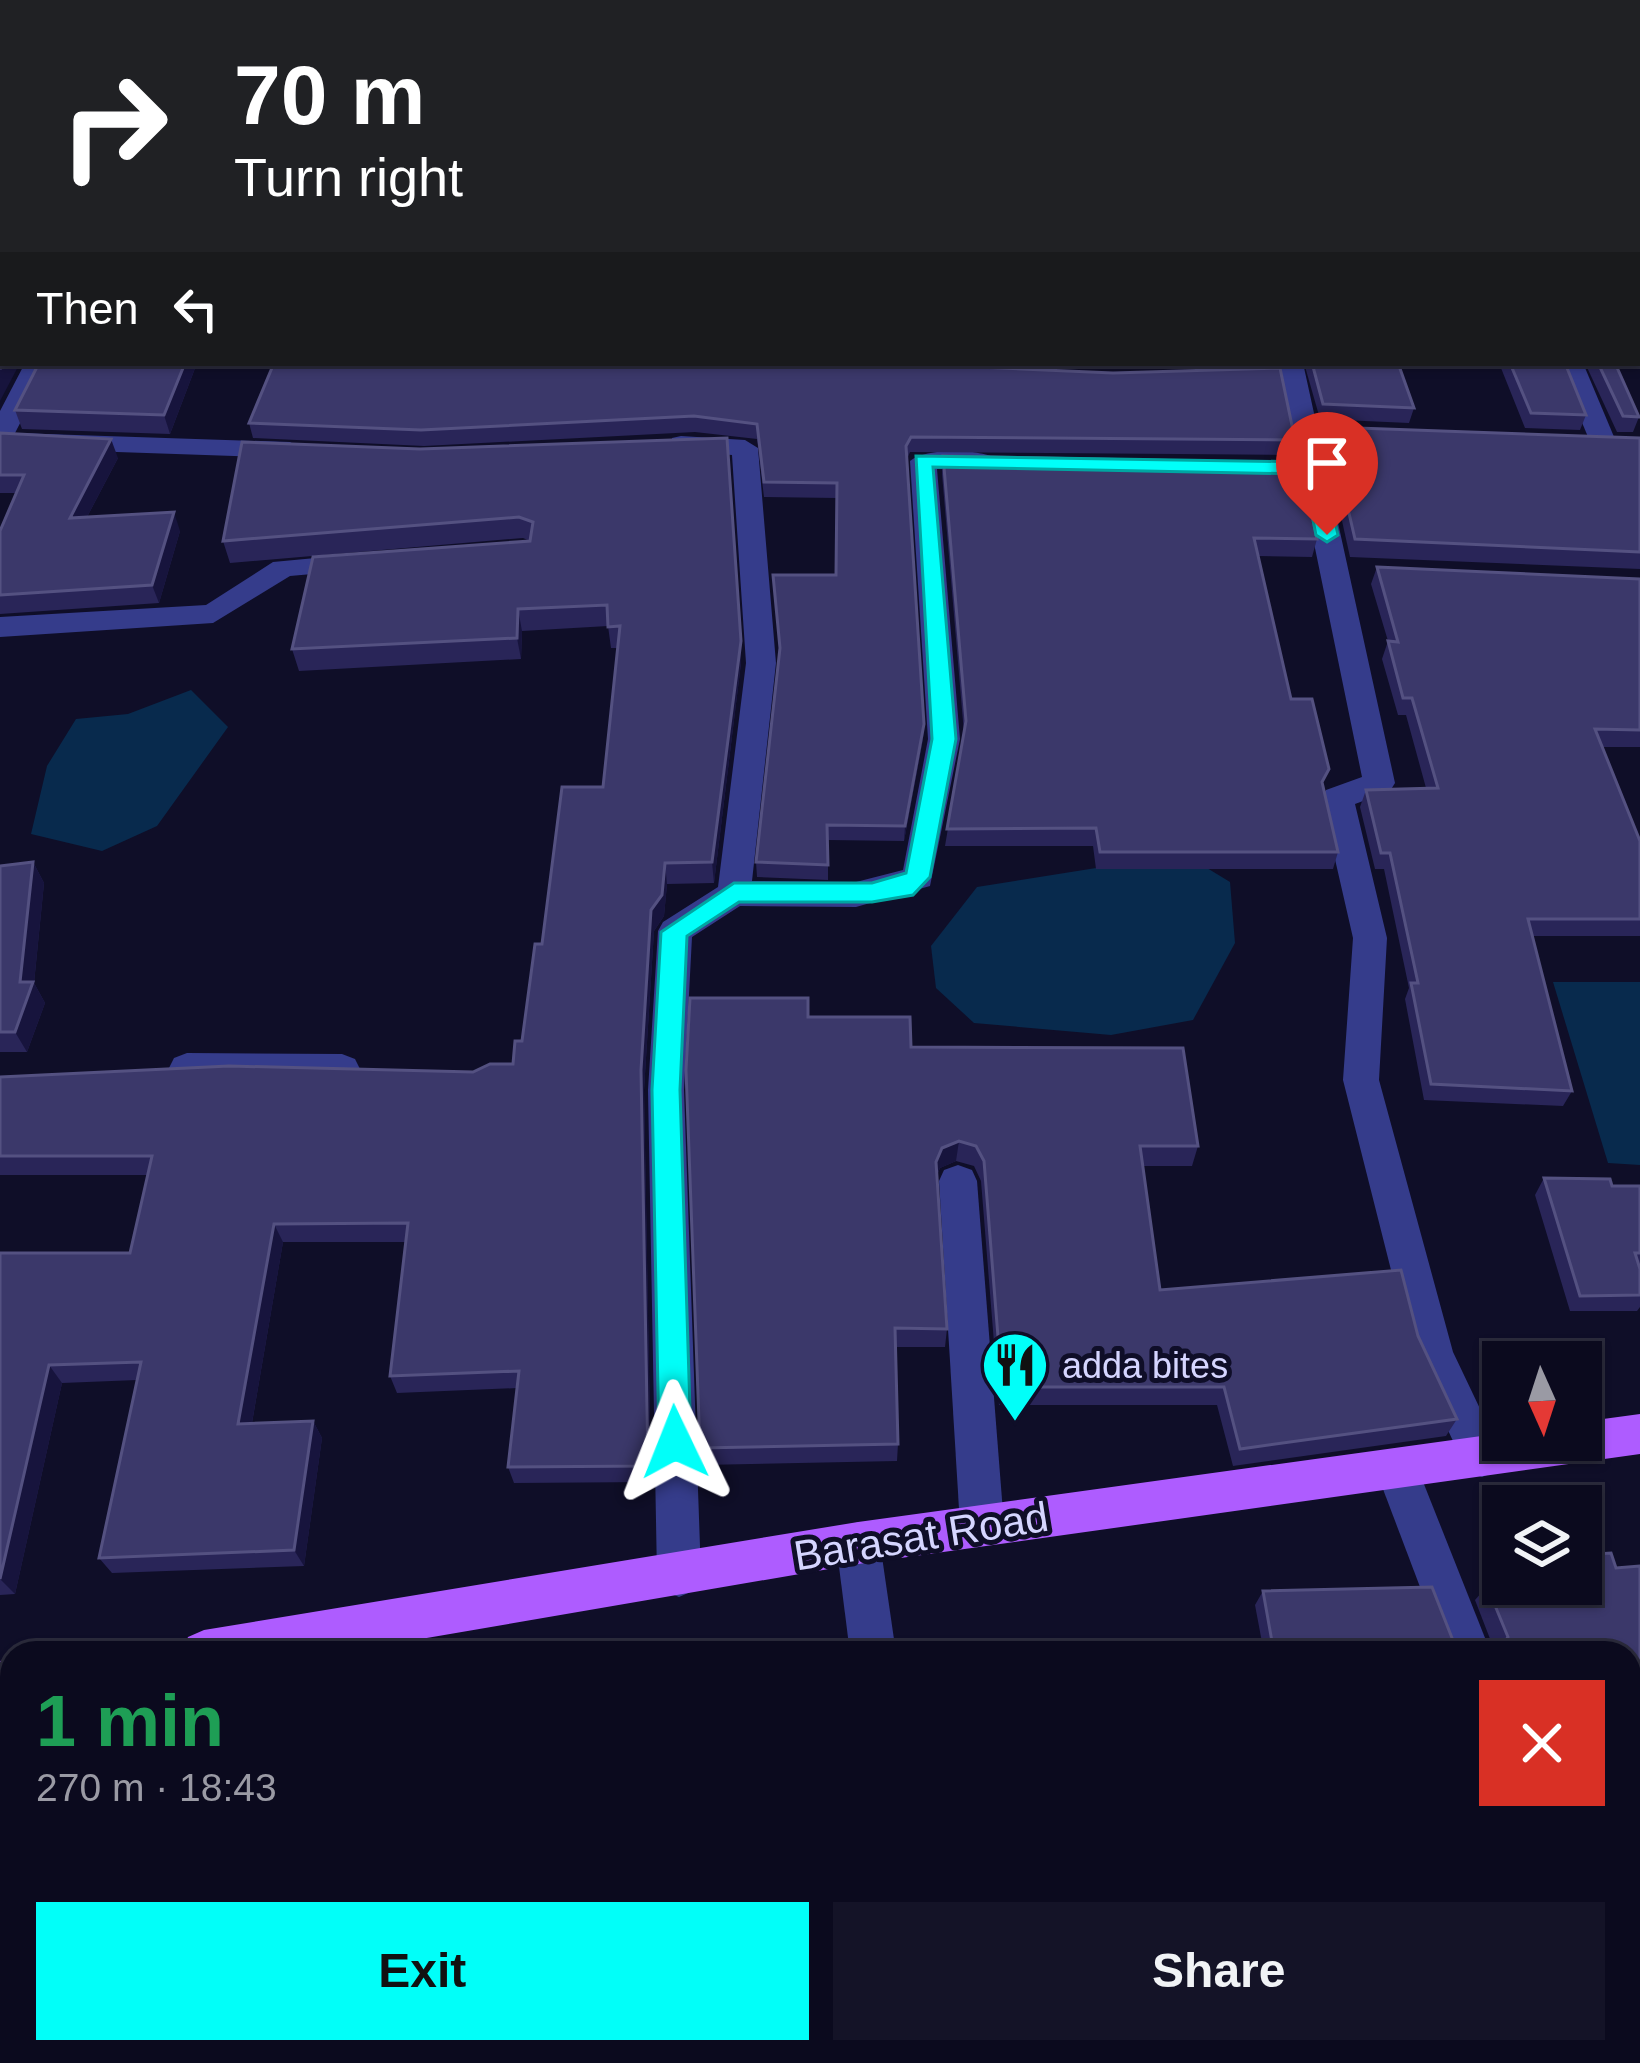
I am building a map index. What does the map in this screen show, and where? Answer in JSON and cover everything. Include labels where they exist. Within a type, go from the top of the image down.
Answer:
[{"type":"main road","name":"Barasat Road","points":[[1602,1439],[1640,1434]]},
{"type":"main road","name":"Barasat Road","points":[[277,1641],[858,1543],[1482,1456]]},
{"type":"street","points":[[36,366],[0,438],[316,452]]},
{"type":"street","points":[[1571,366],[1592,444],[1640,445]]},
{"type":"street","points":[[1284,368],[1316,431],[1313,468],[1346,570],[1379,783],[1337,798],[1370,938],[1361,1080],[1433,1353],[1482,1456]]},
{"type":"street","points":[[650,446],[745,448],[761,662],[734,893]]},
{"type":"street","points":[[679,1575],[666,1090],[674,932],[734,893],[872,893],[904,888],[918,877],[944,739],[923,460],[1030,463]]},
{"type":"street","points":[[1276,468],[1313,468]]},
{"type":"street","points":[[0,627],[212,614],[283,568],[392,561]]},
{"type":"street","points":[[145,1070],[238,1066],[382,1070]]},
{"type":"street","points":[[958,1181],[982,1525]]},
{"type":"street","points":[[1397,1468],[1463,1641]]},
{"type":"street","points":[[858,1543],[871,1641]]},
{"type":"water","points":[[191,690],[228,727],[157,826],[102,851],[31,834],[47,766],[76,719],[128,714]]},
{"type":"water","points":[[1184,854],[1230,882],[1235,943],[1193,1020],[1111,1035],[974,1023],[936,988],[931,946],[977,887]]},
{"type":"water","points":[[1553,982],[1640,982],[1640,1165],[1608,1163]]},
{"type":"building","points":[[37,366],[184,366],[164,415],[15,410]]},
{"type":"building","points":[[273,366],[954,366],[1113,373],[1280,368],[1295,440],[911,437],[906,446],[924,724],[905,826],[827,825],[828,865],[756,862],[780,648],[773,575],[836,575],[837,483],[764,482],[757,424],[694,416],[421,430],[249,423]]},
{"type":"building","points":[[1313,366],[1399,366],[1414,408],[1323,404]]},
{"type":"building","points":[[1511,366],[1566,366],[1586,415],[1531,413]]},
{"type":"building","points":[[1599,366],[1616,366],[1639,417],[1623,416]]},
{"type":"building","points":[[1329,427],[1640,438],[1640,552],[1355,539]]},
{"type":"building","points":[[0,433],[111,439],[70,518],[174,512],[152,585],[0,595],[0,531],[24,475],[0,475]]},
{"type":"building","points":[[727,438],[741,641],[712,862],[665,863],[662,895],[651,910],[641,1070],[648,1466],[508,1467],[519,1371],[390,1376],[408,1223],[274,1224],[238,1424],[313,1421],[294,1550],[99,1558],[141,1362],[49,1365],[0,1579],[0,1253],[130,1253],[152,1156],[0,1156],[0,1077],[229,1066],[473,1072],[490,1064],[513,1064],[515,1041],[522,1041],[535,944],[542,944],[562,787],[603,787],[620,626],[608,627],[607,605],[518,609],[517,638],[292,649],[313,557],[530,541],[533,522],[519,517],[223,541],[242,442],[420,449]]},
{"type":"building","points":[[943,456],[1301,463],[1317,539],[1254,538],[1291,699],[1312,699],[1329,769],[1322,782],[1338,852],[1100,852],[1096,828],[947,829],[966,721]]},
{"type":"building","points":[[1377,567],[1640,579],[1640,730],[1595,729],[1640,841],[1640,919],[1528,919],[1572,1091],[1431,1084],[1411,983],[1418,983],[1390,853],[1381,853],[1366,790],[1438,788],[1412,698],[1403,698],[1388,641],[1398,642]]},
{"type":"building","points":[[33,862],[20,982],[33,982],[15,1032],[0,1032],[0,866]]},
{"type":"building","points":[[690,998],[808,998],[808,1017],[910,1017],[911,1047],[1183,1048],[1198,1146],[1140,1146],[1160,1290],[1401,1270],[1418,1336],[1457,1419],[1240,1449],[1224,1387],[1002,1387],[984,1161],[976,1146],[959,1141],[942,1148],[936,1162],[947,1329],[895,1328],[898,1444],[700,1448],[686,1070]]},
{"type":"building","points":[[1544,1178],[1610,1179],[1612,1186],[1640,1186],[1640,1253],[1635,1253],[1640,1295],[1580,1296]]},
{"type":"building","points":[[1611,1553],[1616,1568],[1640,1566],[1640,1641],[1505,1641],[1508,1637],[1495,1605],[1602,1605],[1602,1554]]},
{"type":"building","points":[[1432,1587],[1453,1641],[1272,1641],[1263,1591]]},
{"type":"place","name":"adda bites","points":[[1015,1424]]},
{"type":"route","points":[[675,1442],[666,1090],[674,932],[734,893],[872,893],[904,888],[918,877],[944,739],[923,460],[1313,468],[1327,535]]}]
